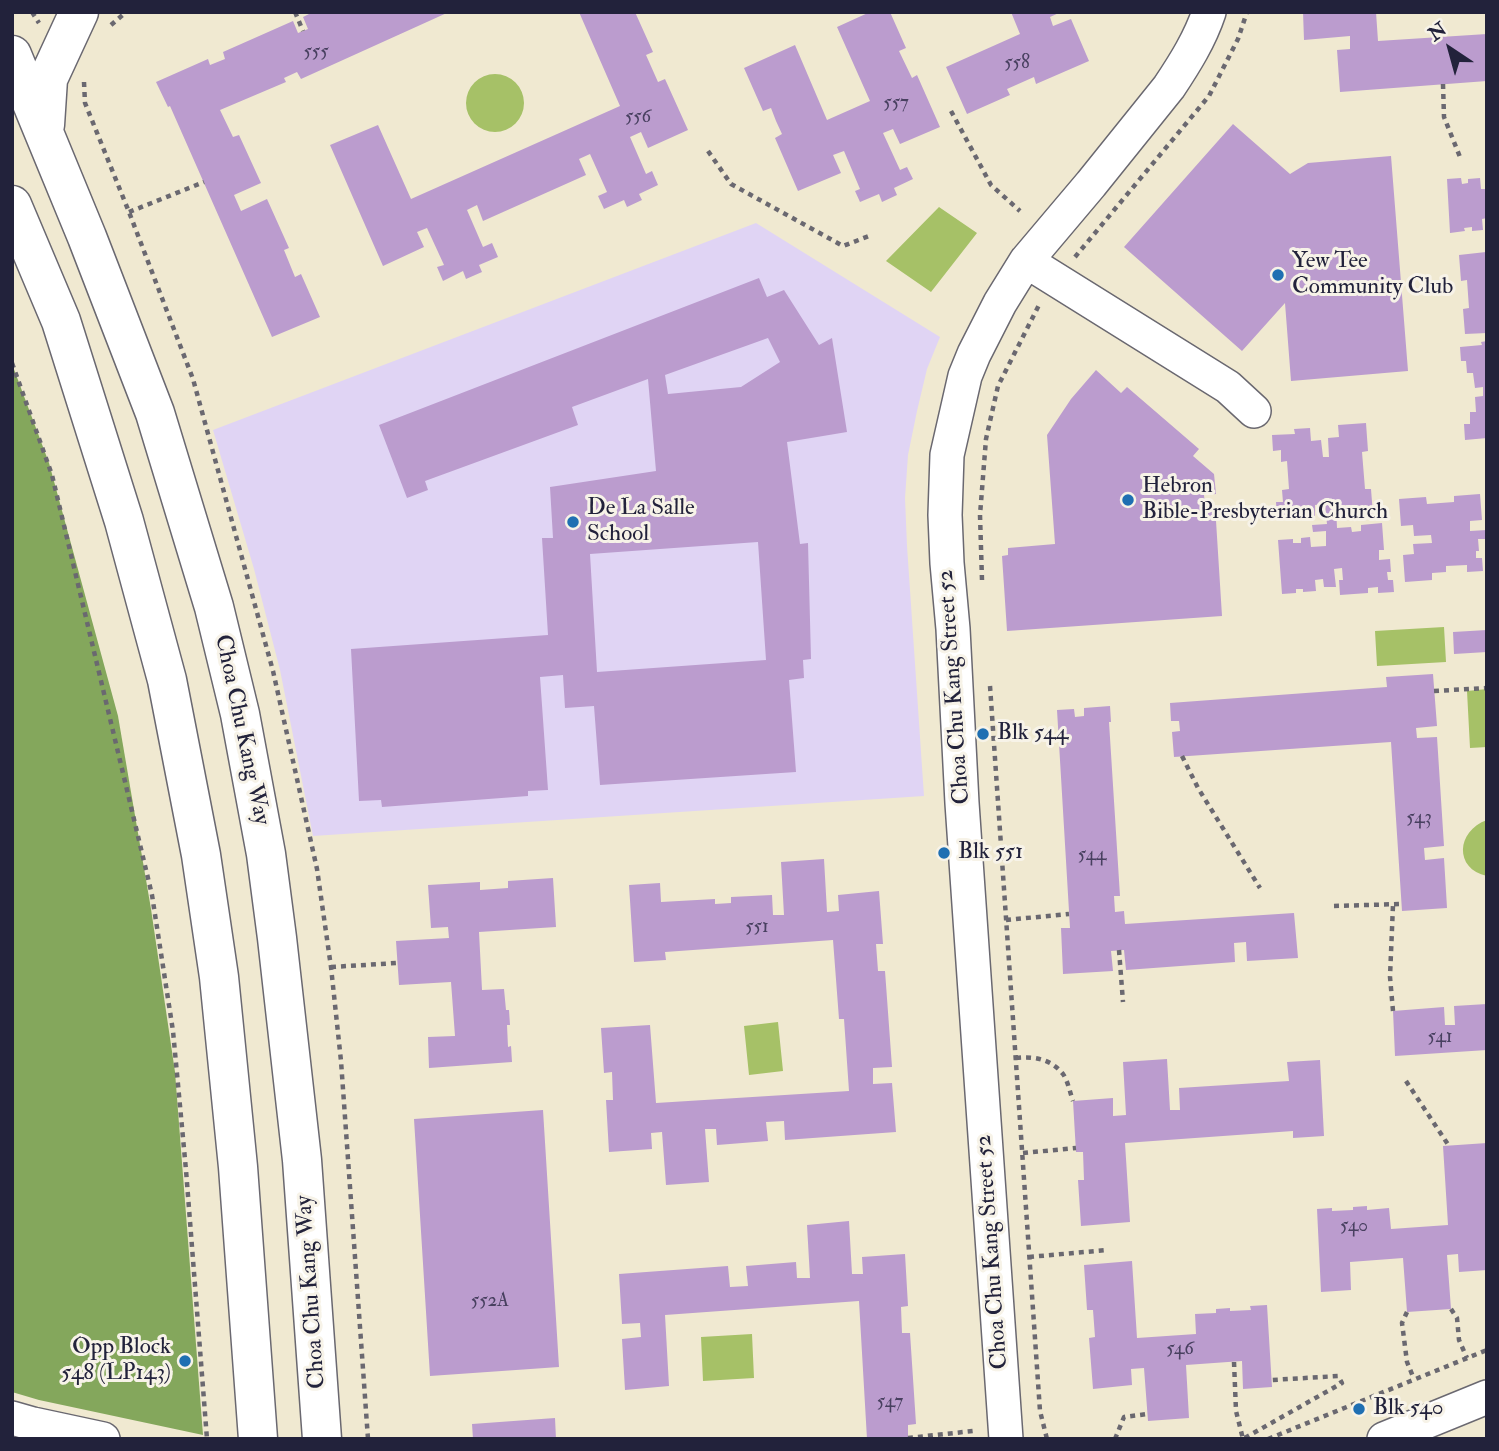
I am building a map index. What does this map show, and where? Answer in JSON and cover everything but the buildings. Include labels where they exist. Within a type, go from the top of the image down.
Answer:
[{"type":"main road","points":[[45,132],[48,79],[79,12]]},
{"type":"main road","name":"Choa Chu Kang Way","points":[[12,55],[87,237],[155,413],[214,607],[240,714],[266,854],[277,938],[302,1160],[322,1439]]},
{"type":"main road","points":[[12,205],[61,321],[131,547],[167,680],[201,855],[219,977],[235,1139],[258,1439]]},
{"type":"street","name":"Choa Chu Kang Street 52","points":[[998,1436],[947,563],[947,455],[965,376],[1000,303],[1026,261],[1169,87],[1204,27],[1209,12]]},
{"type":"street","points":[[12,250],[21,255],[45,280]]},
{"type":"street","points":[[1026,261],[1228,387],[1254,411]]},
{"type":"street","points":[[1384,1439],[1487,1397]]},
{"type":"street","points":[[12,1418],[103,1439]]},
{"type":"path","points":[[295,12],[303,31]]},
{"type":"path","points":[[982,584],[980,515],[986,439],[998,386],[1042,298],[1055,280],[1209,96],[1238,39],[1247,12]]},
{"type":"path","points":[[1443,84],[1444,117],[1460,158]]},
{"type":"path","points":[[951,111],[991,185],[1020,211]]},
{"type":"path","points":[[708,151],[731,184],[843,246],[869,236]]},
{"type":"path","points":[[129,212],[204,182]]},
{"type":"path","points":[[12,363],[52,475],[152,895],[173,1031],[207,1439]]},
{"type":"path","points":[[989,682],[1040,1411],[1047,1439]]},
{"type":"path","points":[[1434,691],[1487,688]]},
{"type":"path","points":[[1182,756],[1198,788],[1259,888]]},
{"type":"path","points":[[1334,906],[1401,904]]},
{"type":"path","points":[[1393,1011],[1390,977],[1394,905]]},
{"type":"path","points":[[1006,920],[1069,914]]},
{"type":"path","points":[[1119,950],[1123,1002]]},
{"type":"path","points":[[331,967],[397,963]]},
{"type":"path","points":[[1016,1058],[1032,1056],[1048,1062],[1063,1075],[1073,1101]]},
{"type":"path","points":[[1406,1081],[1449,1146]]},
{"type":"path","points":[[1023,1153],[1076,1148]]},
{"type":"path","points":[[1030,1256],[1107,1250]]},
{"type":"path","points":[[1451,1309],[1457,1318],[1459,1340],[1467,1358]]},
{"type":"path","points":[[1407,1312],[1402,1322],[1407,1362],[1414,1379]]},
{"type":"path","points":[[1268,1439],[1487,1350]]},
{"type":"path","points":[[1234,1362],[1236,1411],[1243,1439],[1342,1383],[1338,1376],[1272,1380]]},
{"type":"path","points":[[1115,1439],[1124,1417],[1147,1414]]},
{"type":"path","points":[[908,1438],[998,1436]]},
{"type":"shaded area","name":"De La Salle School","points":[[756,223],[940,337],[927,369],[917,411],[908,455],[905,498],[924,796],[313,836],[280,670],[254,569],[213,430]]},
{"type":"green space","points":[[489,74],[501,74],[511,78],[520,87],[524,109],[516,124],[501,132],[489,132],[479,128],[470,119],[466,109],[466,97],[470,87],[479,78]]},
{"type":"green space","points":[[939,207],[977,233],[931,292],[886,261]]},
{"type":"green space","points":[[12,364],[49,463],[118,716],[175,1072],[203,1435],[12,1392]]},
{"type":"green space","points":[[1444,627],[1446,662],[1377,666],[1375,631]]},
{"type":"green space","points":[[1487,689],[1487,747],[1470,748],[1467,691]]},
{"type":"green space","points":[[1487,820],[1487,876],[1469,866],[1463,849],[1469,832]]},
{"type":"green space","points":[[778,1022],[783,1071],[749,1075],[744,1026]]},
{"type":"green space","points":[[752,1334],[754,1378],[703,1381],[701,1337]]},
{"type":"place","name":"Yew Tee Community Club","points":[[1278,275]]},
{"type":"place","name":"Hebron Bible-Presbyterian Church","points":[[1128,500]]},
{"type":"place","name":"De La Salle School","points":[[573,522]]},
{"type":"place","name":"Blk 544","points":[[983,734]]},
{"type":"place","name":"Blk 551","points":[[944,853]]},
{"type":"place","name":"Opp Block 548 (LP143)","points":[[185,1361]]},
{"type":"place","name":"Blk 540","points":[[1359,1409]]}]
